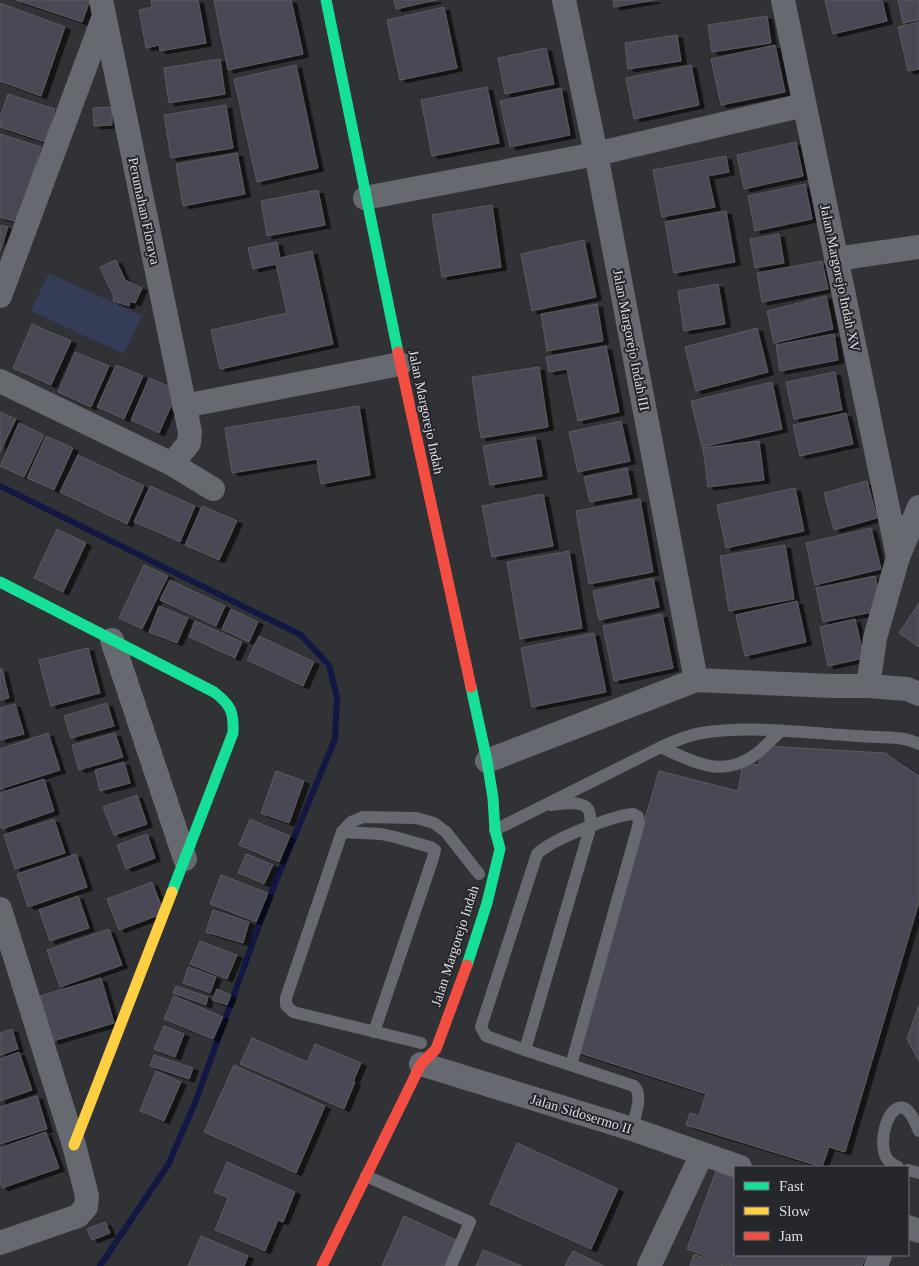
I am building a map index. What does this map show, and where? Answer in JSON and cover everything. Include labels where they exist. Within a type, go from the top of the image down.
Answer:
[{"type":"main road","name":"Jalan Margorejo Indah","points":[[323,1266],[366,1176],[422,1047],[436,1049],[470,957],[487,903],[500,849],[487,761],[400,364],[326,0]]},
{"type":"main road","points":[[0,582],[214,692],[232,708],[235,718],[233,733],[74,1145]]},
{"type":"main road","name":"Jalan Margorejo Indah","points":[[477,879],[485,851],[496,830]]},
{"type":"street","name":"Jalan Margorejo Indah III","points":[[564,0],[596,154],[696,680]]},
{"type":"street","name":"Jalan Margorejo Indah XV","points":[[784,0],[804,106],[898,557]]},
{"type":"street","name":"Perumahan Floraya","points":[[0,296],[103,8]]},
{"type":"street","name":"Perumahan Floraya","points":[[103,8],[191,437],[189,443],[172,464]]},
{"type":"street","points":[[365,198],[596,154],[804,106]]},
{"type":"street","points":[[836,259],[919,247]]},
{"type":"street","points":[[184,406],[400,364]]},
{"type":"street","points":[[0,381],[172,464],[213,489]]},
{"type":"street","points":[[868,686],[875,638],[898,557],[919,507]]},
{"type":"street","points":[[112,640],[185,859]]},
{"type":"street","points":[[487,761],[696,680],[868,686],[907,689],[919,694]]},
{"type":"street","points":[[0,909],[74,1145],[87,1196],[86,1208],[78,1216],[0,1243]]},
{"type":"street","name":"Jalan Sidosermo II","points":[[422,1047],[632,1129],[737,1166]]},
{"type":"street","points":[[650,1266],[702,1154]]},
{"type":"lane","points":[[496,830],[661,747],[684,737],[701,733],[733,730],[780,732],[897,738],[919,744]]},
{"type":"lane","points":[[661,747],[692,762],[711,767],[731,766],[751,758],[780,732]]},
{"type":"lane","points":[[525,1050],[591,825],[589,810],[586,806],[578,804],[548,805]]},
{"type":"lane","points":[[571,1065],[639,823],[638,817],[633,814],[591,825],[546,847],[537,854],[481,1029],[486,1036],[525,1050],[601,1075],[628,1083],[637,1089],[639,1099],[632,1129]]},
{"type":"lane","points":[[422,1047],[374,1032],[293,1012],[287,1008],[285,1002],[342,832],[351,822],[363,817],[416,818],[434,823],[446,832],[477,879]]},
{"type":"lane","points":[[342,832],[372,833],[396,837],[435,850],[374,1032]]},
{"type":"lane","points":[[897,1166],[888,1160],[883,1147],[884,1128],[887,1119],[900,1108],[905,1109],[909,1111],[919,1131]]},
{"type":"lane","points":[[366,1176],[470,1222],[451,1266]]},
{"type":"shaded area","points":[[49,273],[142,316],[124,354],[31,311]]},
{"type":"building","points":[[16,0],[90,0],[82,22]]},
{"type":"building","points":[[151,0],[198,0],[206,43],[160,51],[159,45],[146,48],[139,10],[152,7]]},
{"type":"building","points":[[214,0],[291,0],[303,54],[228,70]]},
{"type":"building","points":[[394,0],[436,0],[396,9]]},
{"type":"building","points":[[613,0],[655,0],[614,7]]},
{"type":"building","points":[[825,0],[882,0],[887,21],[833,34]]},
{"type":"building","points":[[898,0],[919,0],[919,20],[903,23]]},
{"type":"building","points":[[0,3],[65,27],[41,96],[0,81]]},
{"type":"building","points":[[444,7],[457,68],[400,80],[387,20]]},
{"type":"building","points":[[767,16],[771,43],[712,52],[708,25]]},
{"type":"building","points":[[919,22],[919,69],[908,71],[898,27]]},
{"type":"building","points":[[677,35],[681,61],[628,69],[625,43]]},
{"type":"building","points":[[775,45],[785,92],[721,105],[711,59]]},
{"type":"building","points":[[546,48],[554,84],[505,94],[498,58]]},
{"type":"building","points":[[220,59],[225,94],[169,103],[164,68]]},
{"type":"building","points":[[296,65],[318,168],[257,182],[234,79]]},
{"type":"building","points":[[691,65],[699,105],[634,119],[626,78]]},
{"type":"building","points":[[487,87],[499,143],[432,156],[421,100]]},
{"type":"building","points":[[561,88],[570,135],[510,147],[500,101]]},
{"type":"building","points":[[8,94],[55,109],[45,142],[0,127],[0,117]]},
{"type":"building","points":[[226,105],[233,148],[171,158],[164,115]]},
{"type":"building","points":[[112,107],[112,125],[94,126],[93,108]]},
{"type":"building","points":[[0,134],[41,147],[17,222],[0,217]]},
{"type":"building","points":[[796,142],[803,176],[744,189],[737,155]]},
{"type":"building","points":[[237,153],[245,194],[183,206],[176,164]]},
{"type":"building","points":[[726,156],[729,172],[708,176],[715,207],[662,217],[653,170]]},
{"type":"building","points":[[805,184],[812,219],[755,231],[748,196]]},
{"type":"building","points":[[318,190],[325,225],[267,236],[261,201]]},
{"type":"building","points":[[492,205],[501,267],[442,277],[432,215]]},
{"type":"building","points":[[726,211],[735,262],[674,273],[665,222]]},
{"type":"building","points":[[0,225],[8,227],[0,251]]},
{"type":"building","points":[[779,234],[784,263],[755,268],[750,239]]},
{"type":"building","points":[[584,240],[596,297],[532,311],[521,254]]},
{"type":"building","points":[[277,242],[280,258],[312,251],[333,344],[220,369],[211,330],[287,313],[276,264],[253,269],[248,248]]},
{"type":"building","points":[[116,260],[125,280],[142,288],[135,303],[130,301],[129,306],[113,301],[114,294],[100,267]]},
{"type":"building","points":[[822,261],[828,289],[762,302],[757,273]]},
{"type":"building","points":[[718,284],[725,324],[684,331],[678,291]]},
{"type":"building","points":[[826,296],[833,329],[774,343],[767,311]]},
{"type":"building","points":[[597,304],[603,341],[547,351],[541,314]]},
{"type":"building","points":[[32,324],[71,341],[51,385],[13,368]]},
{"type":"building","points":[[757,328],[768,372],[696,391],[685,347]]},
{"type":"building","points":[[834,334],[838,360],[780,371],[776,345]]},
{"type":"building","points":[[606,346],[619,412],[578,421],[567,369],[549,372],[546,357]]},
{"type":"building","points":[[75,352],[109,366],[91,407],[58,392]]},
{"type":"building","points":[[116,365],[143,376],[124,419],[97,407]]},
{"type":"building","points":[[539,367],[548,427],[481,438],[472,377]]},
{"type":"building","points":[[835,372],[842,410],[794,419],[786,382]]},
{"type":"building","points":[[149,378],[178,390],[159,433],[131,420]]},
{"type":"building","points":[[772,382],[782,429],[702,447],[691,401]]},
{"type":"building","points":[[359,406],[370,475],[321,484],[317,459],[232,473],[225,428]]},
{"type":"building","points":[[0,412],[16,419],[0,452]]},
{"type":"building","points":[[846,413],[853,444],[800,456],[793,425]]},
{"type":"building","points":[[621,421],[630,461],[578,472],[569,432]]},
{"type":"building","points":[[19,423],[44,435],[24,477],[0,466]]},
{"type":"building","points":[[46,436],[73,448],[54,490],[27,478]]},
{"type":"building","points":[[535,437],[542,476],[490,485],[483,446]]},
{"type":"building","points":[[759,441],[764,480],[708,487],[703,448]]},
{"type":"building","points":[[78,455],[144,486],[127,524],[60,492]]},
{"type":"building","points":[[627,468],[632,494],[590,502],[584,477]]},
{"type":"building","points":[[867,481],[877,518],[834,530],[824,493]]},
{"type":"building","points":[[150,486],[195,506],[180,542],[134,522]]},
{"type":"building","points":[[795,488],[804,531],[726,548],[717,505]]},
{"type":"building","points":[[543,494],[553,546],[492,557],[482,506]]},
{"type":"building","points":[[640,499],[653,572],[589,584],[576,511]]},
{"type":"building","points":[[202,506],[237,521],[219,560],[185,545]]},
{"type":"building","points":[[871,528],[881,569],[815,585],[806,543]]},
{"type":"building","points":[[57,529],[86,543],[63,592],[34,578]]},
{"type":"building","points":[[785,545],[794,599],[729,611],[720,556]]},
{"type":"building","points":[[569,551],[582,628],[520,639],[507,562]]},
{"type":"building","points":[[144,565],[168,576],[142,629],[119,618]]},
{"type":"building","points":[[875,576],[882,610],[823,622],[816,588]]},
{"type":"building","points":[[653,578],[659,607],[599,620],[593,591]]},
{"type":"building","points":[[170,580],[225,606],[216,626],[160,600]]},
{"type":"building","points":[[797,601],[806,642],[745,656],[736,615]]},
{"type":"building","points":[[919,603],[919,647],[899,633]]},
{"type":"building","points":[[159,606],[188,618],[177,643],[149,632]]},
{"type":"building","points":[[231,609],[258,622],[249,642],[222,629]]},
{"type":"building","points":[[662,614],[673,668],[614,681],[603,626]]},
{"type":"building","points":[[855,619],[864,658],[828,666],[820,627]]},
{"type":"building","points":[[195,621],[242,642],[235,658],[189,637]]},
{"type":"building","points":[[594,633],[606,692],[532,707],[521,648]]},
{"type":"building","points":[[259,636],[314,662],[303,686],[247,660]]},
{"type":"building","points":[[88,648],[100,693],[51,706],[39,660]]},
{"type":"building","points":[[0,669],[2,669],[9,698],[0,700]]},
{"type":"building","points":[[107,703],[114,726],[71,738],[64,716]]},
{"type":"building","points":[[15,704],[24,734],[0,740],[0,708]]},
{"type":"building","points":[[48,733],[60,770],[0,789],[0,749]]},
{"type":"building","points":[[115,733],[123,757],[79,770],[72,745]]},
{"type":"building","points":[[765,746],[885,753],[919,776],[919,902],[845,1152],[829,1147],[822,1166],[686,1125],[690,1113],[699,1116],[706,1094],[577,1052],[659,771],[738,791],[743,763],[758,765]]},
{"type":"building","points":[[124,762],[130,783],[100,791],[95,770]]},
{"type":"building","points":[[276,771],[304,781],[289,823],[261,813]]},
{"type":"building","points":[[44,779],[54,811],[2,829],[0,824],[0,793]]},
{"type":"building","points":[[137,795],[147,824],[114,835],[103,807]]},
{"type":"building","points":[[54,819],[65,853],[15,869],[4,835]]},
{"type":"building","points":[[250,819],[290,836],[279,862],[239,845]]},
{"type":"building","points":[[147,834],[155,858],[126,869],[117,845]]},
{"type":"building","points":[[76,854],[87,887],[28,907],[17,874]]},
{"type":"building","points":[[246,854],[273,865],[264,884],[238,873]]},
{"type":"building","points":[[221,875],[268,893],[256,922],[210,904]]},
{"type":"building","points":[[152,882],[164,913],[119,930],[107,899]]},
{"type":"building","points":[[78,896],[89,928],[50,941],[39,910]]},
{"type":"building","points":[[213,910],[249,922],[243,943],[206,932]]},
{"type":"building","points":[[109,929],[122,965],[60,987],[47,950]]},
{"type":"building","points":[[200,941],[237,955],[227,979],[190,964]]},
{"type":"building","points":[[188,967],[216,977],[210,993],[183,983]]},
{"type":"building","points":[[101,978],[114,1023],[53,1041],[40,996]]},
{"type":"building","points":[[176,986],[208,997],[206,1005],[173,993]]},
{"type":"building","points":[[217,989],[231,995],[227,1005],[212,1000]]},
{"type":"building","points":[[174,996],[223,1017],[213,1039],[164,1019]]},
{"type":"building","points":[[919,1005],[919,1061],[907,1039]]},
{"type":"building","points":[[164,1026],[184,1034],[175,1057],[154,1049]]},
{"type":"building","points":[[12,1029],[18,1049],[0,1055],[0,1033]]},
{"type":"building","points":[[252,1038],[307,1062],[315,1044],[361,1063],[344,1109],[240,1064]]},
{"type":"building","points":[[19,1052],[32,1090],[0,1101],[0,1059]]},
{"type":"building","points":[[154,1055],[193,1068],[189,1079],[150,1066]]},
{"type":"building","points":[[234,1065],[325,1106],[296,1173],[204,1132]]},
{"type":"building","points":[[156,1071],[181,1082],[164,1121],[140,1111]]},
{"type":"building","points":[[37,1096],[47,1129],[0,1144],[0,1107]]},
{"type":"building","points":[[46,1132],[59,1168],[2,1188],[0,1182],[0,1148]]},
{"type":"building","points":[[517,1143],[618,1189],[591,1249],[490,1204]]},
{"type":"building","points":[[227,1162],[295,1192],[283,1222],[278,1220],[265,1251],[215,1230],[228,1198],[214,1192]]},
{"type":"building","points":[[716,1171],[734,1179],[734,1256],[866,1256],[862,1266],[731,1266],[687,1249]]},
{"type":"building","points":[[404,1216],[456,1240],[444,1266],[382,1266]]},
{"type":"building","points":[[105,1222],[110,1233],[92,1240],[87,1229]]},
{"type":"building","points":[[201,1236],[248,1256],[244,1266],[188,1266]]},
{"type":"building","points":[[483,1250],[522,1266],[476,1266]]},
{"type":"building","points":[[573,1251],[604,1266],[565,1266]]},
{"type":"building","points":[[694,1254],[727,1266],[690,1266]]},
{"type":"waterway","points":[[0,486],[301,635],[329,665],[337,697],[335,739],[267,903],[195,1103],[168,1165],[100,1266]]},
{"type":"traffic: fast","points":[[326,0],[398,352]]},
{"type":"traffic: fast","points":[[0,582],[214,692],[228,705],[232,714],[233,733],[172,892]]},
{"type":"traffic: fast","points":[[467,965],[487,903],[500,849],[495,830],[493,798],[487,761],[471,687]]},
{"type":"traffic: slow","points":[[74,1145],[172,892]]},
{"type":"traffic: jam","points":[[398,352],[471,687]]},
{"type":"traffic: jam","points":[[322,1266],[421,1064],[436,1049],[467,965]]}]
